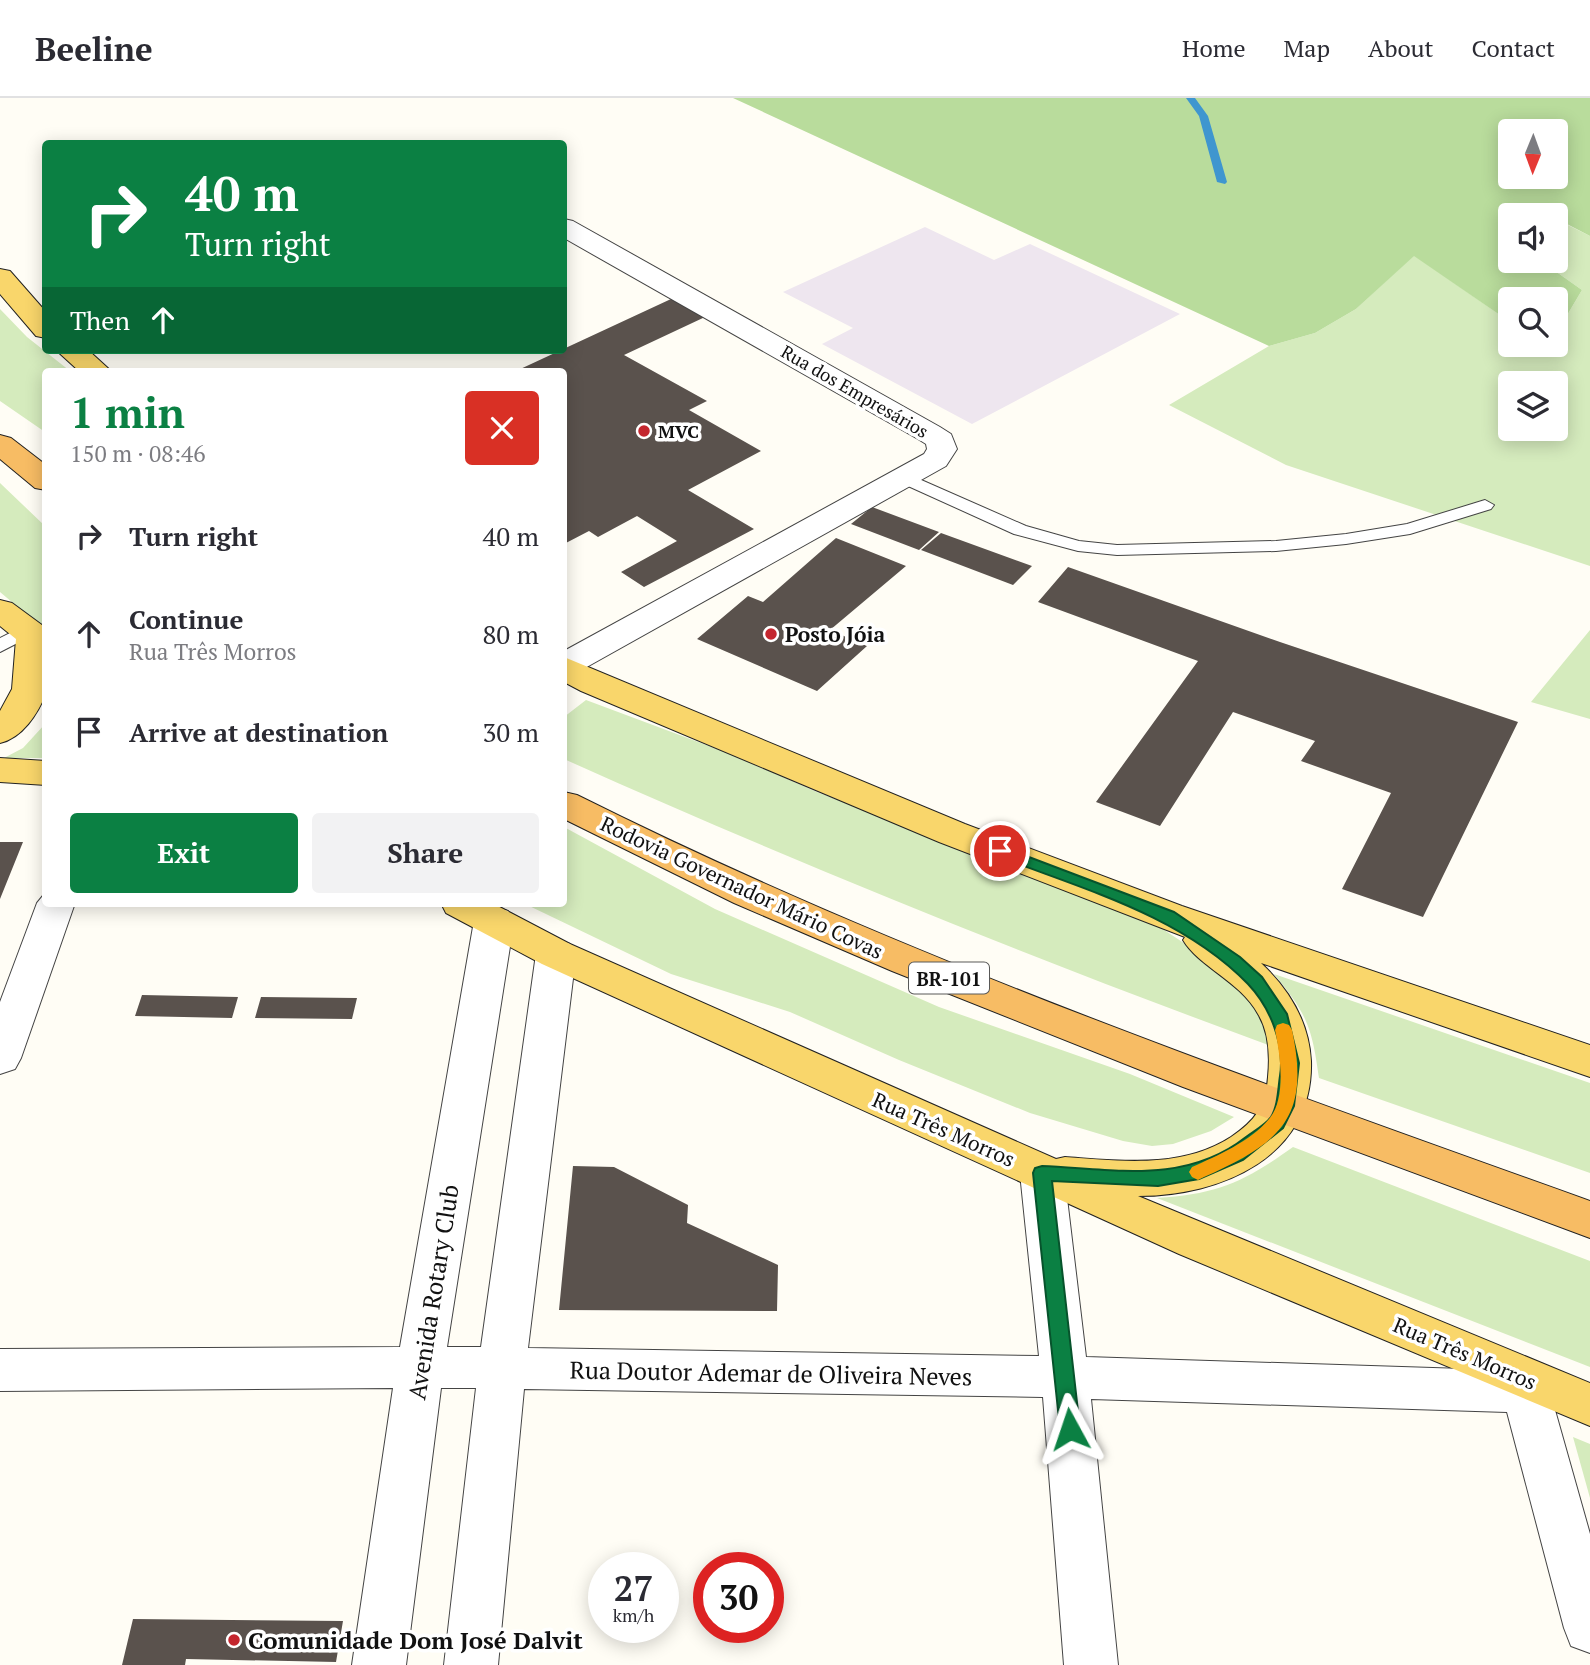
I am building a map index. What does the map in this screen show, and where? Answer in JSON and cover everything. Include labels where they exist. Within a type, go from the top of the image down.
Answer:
[{"type":"highway","points":[[0,433],[42,447]]},
{"type":"highway","points":[[0,444],[42,478]]},
{"type":"highway","name":"Rodovia Governador Mário Covas","points":[[567,805],[808,920],[1067,1026],[1590,1220]]},
{"type":"main road","points":[[0,277],[42,325]]},
{"type":"main road","points":[[75,354],[93,368]]},
{"type":"main road","points":[[0,610],[27,639],[34,673],[30,694],[18,716],[0,732]]},
{"type":"main road","points":[[567,668],[593,683],[863,797],[1168,916],[1590,1061]]},
{"type":"main road","points":[[0,770],[42,772]]},
{"type":"main road","name":"Rua Três Morros","points":[[477,912],[556,954],[1195,1241],[1534,1389],[1590,1405]]},
{"type":"main road","points":[[1042,1173],[1158,1179],[1199,1172],[1237,1155],[1256,1141],[1276,1123],[1285,1106],[1291,1063],[1281,1018],[1256,981],[1234,962],[1168,916]]},
{"type":"street","name":"Rua dos Empresários","points":[[567,229],[940,440],[942,449],[935,460],[567,664]]},
{"type":"street","points":[[0,1058],[55,907]]},
{"type":"street","name":"Avenida Rotary Club","points":[[379,1665],[420,1367],[477,912]]},
{"type":"street","points":[[471,1665],[502,1369],[556,954]]},
{"type":"street","points":[[1042,1173],[1065,1377],[1091,1665]]},
{"type":"street","name":"Rua Doutor Ademar de Oliveira Neves","points":[[0,1370],[420,1367],[1065,1377],[1534,1389]]},
{"type":"street","points":[[1534,1389],[1590,1628]]},
{"type":"lane","points":[[903,477],[1020,530],[1078,546],[1117,551],[1276,546],[1346,539],[1410,528],[1485,505]]},
{"type":"shaded area","points":[[925,227],[994,260],[1030,244],[1180,314],[972,424],[822,344],[853,328],[783,292]]},
{"type":"green space","points":[[733,98],[1590,98],[1590,236],[1568,225],[1568,203],[1498,203],[1498,273],[1558,273],[1582,290],[1568,314],[1568,287],[1498,287],[1498,314],[1414,256],[1356,309],[1315,333],[1269,346]]},
{"type":"green space","points":[[1568,225],[1590,236],[1590,566],[1286,465],[1169,405],[1269,346],[1315,333],[1356,309],[1414,255],[1498,314],[1498,357],[1568,357],[1568,314],[1582,290],[1558,273],[1568,273]]},
{"type":"green space","points":[[0,309],[42,349],[42,354],[48,354],[66,368],[42,368],[42,430],[0,401]]},
{"type":"green space","points":[[0,483],[42,523],[42,627],[0,592]]},
{"type":"green space","points":[[1590,630],[1590,719],[1531,702]]},
{"type":"green space","points":[[586,700],[725,752],[817,792],[1149,920],[1199,953],[1242,987],[1258,1010],[1271,1046],[1092,979],[915,908],[567,760],[567,715]]},
{"type":"green space","points":[[42,727],[42,758],[4,758],[23,748]]},
{"type":"green space","points":[[567,829],[715,909],[939,1007],[1130,1074],[1234,1117],[1211,1131],[1173,1144],[1152,1146],[1123,1141],[1030,1113],[790,1012],[671,974],[531,907],[567,907]]},
{"type":"green space","points":[[1274,974],[1590,1083],[1590,1173],[1319,1078],[1314,1046],[1306,1022],[1294,1000]]},
{"type":"green space","points":[[1293,1147],[1590,1261],[1590,1367],[1157,1198],[1197,1193],[1230,1184],[1260,1169]]},
{"type":"green space","points":[[1573,1437],[1590,1444],[1590,1498]]},
{"type":"building","name":"MVC","points":[[671,299],[705,317],[624,355],[707,401],[689,410],[761,451],[688,490],[754,529],[644,587],[621,572],[677,541],[637,516],[598,537],[589,531],[567,542],[567,368],[522,368],[553,354],[567,354],[567,347]]},
{"type":"building","points":[[872,507],[939,532],[919,550],[851,524]]},
{"type":"building","points":[[941,533],[1032,566],[1013,585],[921,550]]},
{"type":"building","name":"Posto Jóia","points":[[836,538],[906,566],[830,630],[867,646],[817,691],[697,639],[748,596],[763,602]]},
{"type":"building","points":[[1068,567],[1518,722],[1423,917],[1342,889],[1391,793],[1301,761],[1315,741],[1233,712],[1160,826],[1096,802],[1198,661],[1038,602]]},
{"type":"building","points":[[0,842],[23,842],[0,899]]},
{"type":"building","points":[[142,995],[238,997],[232,1018],[135,1016]]},
{"type":"building","points":[[261,997],[357,998],[352,1019],[255,1018]]},
{"type":"building","points":[[573,1166],[614,1167],[688,1205],[687,1223],[778,1265],[777,1311],[559,1310]]},
{"type":"building","name":"Comunidade Dom José Dalvit","points":[[133,1619],[343,1621],[336,1662],[186,1659],[185,1665],[122,1665]]},
{"type":"waterway","points":[[1190,98],[1204,116],[1222,182]]},
{"type":"slow traffic","points":[[1198,1172],[1237,1155],[1276,1123],[1285,1106],[1291,1063],[1283,1030]]},
{"type":"place","name":"MVC","points":[[644,431]]},
{"type":"place","name":"Posto Jóia","points":[[771,634]]},
{"type":"place","name":"Comunidade Dom José Dalvit","points":[[234,1640]]},
{"type":"route","points":[[1000,851],[1168,916],[1234,962],[1256,981],[1281,1018],[1291,1063],[1285,1106],[1276,1123],[1237,1155],[1199,1172],[1158,1179],[1042,1173],[1070,1429]]}]
